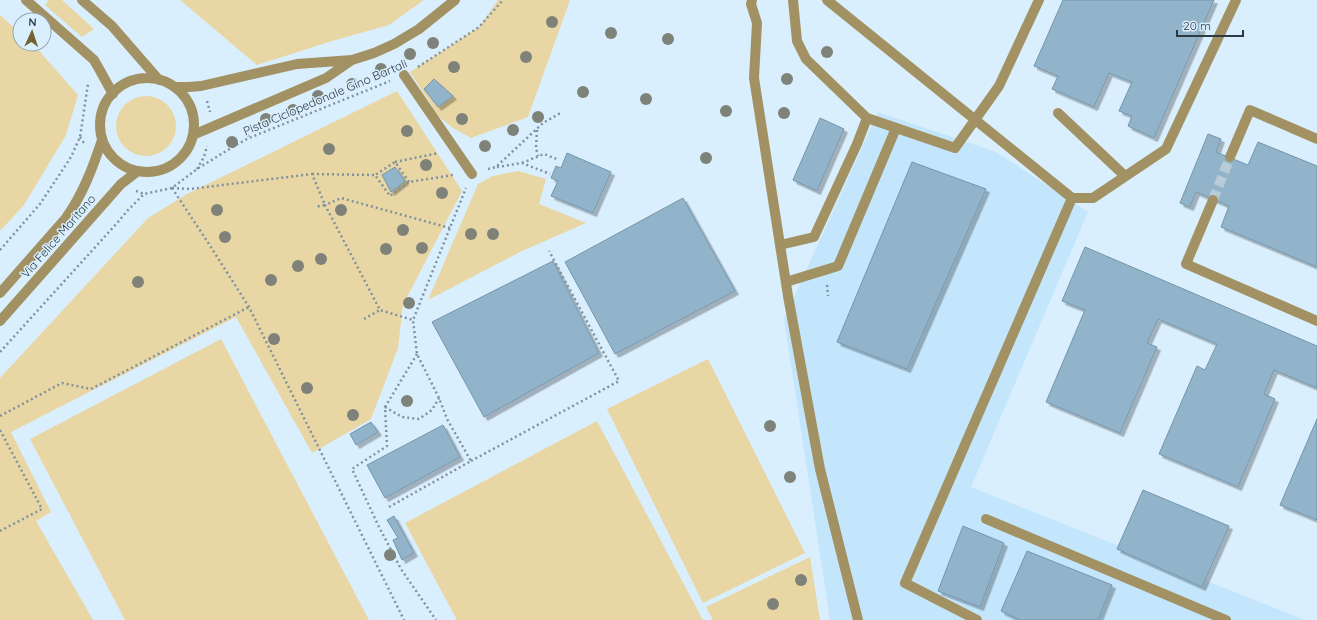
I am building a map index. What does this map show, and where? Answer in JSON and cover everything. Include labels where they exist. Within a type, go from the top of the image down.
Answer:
[{"type":"street","points":[[26,0],[94,60],[113,94]]},
{"type":"street","points":[[82,0],[112,26],[159,80]]},
{"type":"street","points":[[193,135],[326,78],[352,60],[394,44],[419,29],[454,0]]},
{"type":"street","points":[[752,0],[751,4],[757,23],[754,78],[786,282],[820,469],[858,620]]},
{"type":"street","points":[[792,0],[797,41],[806,59],[867,118],[955,148],[998,86],[1039,0]]},
{"type":"street","points":[[827,0],[1072,198],[1093,198],[1166,148],[1236,0]]},
{"type":"street","points":[[174,87],[201,86],[297,64],[352,60]]},
{"type":"street","points":[[404,75],[472,174]]},
{"type":"street","points":[[144,78],[159,80],[174,87],[187,99],[194,117],[193,135],[186,152],[174,164],[157,171],[138,171],[122,165],[110,154],[102,140],[100,129],[101,117],[113,94],[118,88],[130,82],[144,78]]},
{"type":"street","points":[[1230,157],[1250,110],[1317,139]]},
{"type":"street","points":[[1058,112],[1125,176]]},
{"type":"street","points":[[780,245],[814,238],[857,144],[867,118]]},
{"type":"street","points":[[786,282],[838,266],[896,128]]},
{"type":"street","name":"Via Felice Maritano","points":[[0,293],[75,206],[102,140]]},
{"type":"street","name":"Via Felice Maritano","points":[[0,322],[121,184],[138,171]]},
{"type":"street","points":[[977,620],[905,583],[1072,198]]},
{"type":"street","points":[[1213,200],[1186,264],[1317,321]]},
{"type":"street","points":[[986,519],[1226,620]]},
{"type":"path","name":"Pista Ciclopedonale Gino Bartali","points":[[0,352],[144,194],[172,188],[197,169],[249,138],[404,75],[479,27],[503,0]]},
{"type":"path","points":[[0,250],[40,204],[71,157],[80,137],[88,88]]},
{"type":"path","points":[[496,167],[543,123],[562,112]]},
{"type":"path","points":[[537,129],[536,148],[538,156]]},
{"type":"path","points":[[172,188],[190,189],[312,174],[375,175],[395,162],[455,149]]},
{"type":"path","points":[[375,175],[390,196],[409,182],[446,176],[472,174],[496,167],[522,163],[544,154],[559,160]]},
{"type":"path","points":[[395,162],[409,182]]},
{"type":"path","points":[[522,163],[550,174]]},
{"type":"path","points":[[312,174],[325,205],[380,310],[413,320]]},
{"type":"path","points":[[470,461],[447,419],[439,398],[417,354],[413,320],[472,174]]},
{"type":"path","points":[[172,188],[249,307],[404,620]]},
{"type":"path","points":[[315,207],[325,205],[342,198],[450,228]]},
{"type":"path","points":[[389,507],[470,461],[619,381],[549,251]]},
{"type":"path","points":[[0,416],[62,383],[91,389],[249,307]]},
{"type":"path","points":[[364,319],[380,310]]},
{"type":"path","points":[[417,354],[385,407],[387,446],[352,469],[379,527],[401,569],[436,620]]},
{"type":"path","points":[[385,407],[402,417],[420,419],[432,410],[439,398]]},
{"type":"path","points":[[0,430],[42,509],[0,531]]},
{"type":"shaded area","points":[[49,0],[62,0],[94,29],[82,37],[45,5]]},
{"type":"shaded area","points":[[180,0],[424,0],[389,25],[332,41],[257,65]]},
{"type":"shaded area","points":[[498,0],[570,0],[528,117],[471,138],[453,128],[438,116],[410,72],[479,27]]},
{"type":"shaded area","points":[[0,15],[12,26],[12,52],[40,52],[78,95],[66,135],[24,205],[0,231]]},
{"type":"shaded area","points":[[397,91],[462,191],[403,305],[398,348],[371,419],[312,453],[236,317],[11,432],[51,512],[36,521],[93,620],[0,620],[0,378],[148,218],[187,194]]},
{"type":"shaded area","points":[[140,96],[152,96],[163,101],[171,109],[176,120],[174,138],[163,151],[152,156],[140,156],[129,151],[121,143],[116,132],[116,120],[121,109],[129,101]]},
{"type":"shaded area","points":[[878,112],[996,152],[1088,212],[971,487],[1305,620],[830,620],[784,319]]},
{"type":"shaded area","points":[[518,171],[546,179],[539,204],[586,223],[522,251],[428,300],[478,184],[493,176]]},
{"type":"shaded area","points":[[221,339],[369,620],[125,620],[30,439]]},
{"type":"shaded area","points":[[708,359],[805,553],[703,603],[607,409]]},
{"type":"shaded area","points":[[597,421],[703,620],[457,620],[405,523]]},
{"type":"shaded area","points":[[810,557],[820,620],[713,620],[706,607]]},
{"type":"building","points":[[1063,0],[1214,0],[1154,138],[1128,126],[1132,116],[1119,111],[1132,82],[1109,73],[1094,107],[1052,89],[1058,76],[1034,66]]},
{"type":"building","points":[[434,79],[453,96],[438,107],[424,89]]},
{"type":"building","points":[[820,118],[844,129],[817,191],[793,180]]},
{"type":"building","points":[[1208,134],[1221,139],[1216,152],[1248,165],[1258,142],[1317,166],[1317,267],[1221,227],[1229,206],[1196,192],[1190,207],[1180,203]]},
{"type":"building","points":[[567,153],[611,172],[593,213],[551,196],[558,181],[551,178],[556,166],[561,168]]},
{"type":"building","points":[[912,162],[986,189],[907,369],[837,342]]},
{"type":"building","points":[[395,167],[405,181],[391,192],[382,175]]},
{"type":"building","points":[[683,198],[735,291],[615,354],[565,262]]},
{"type":"building","points":[[1085,247],[1317,346],[1317,388],[1274,370],[1264,394],[1275,399],[1238,487],[1159,454],[1197,366],[1205,370],[1217,344],[1158,319],[1147,343],[1157,347],[1120,433],[1046,402],[1085,310],[1062,301]]},
{"type":"building","points":[[553,261],[599,353],[484,417],[432,322]]},
{"type":"building","points":[[1317,419],[1317,520],[1280,505]]},
{"type":"building","points":[[371,422],[378,432],[356,445],[350,434]]},
{"type":"building","points":[[443,425],[460,457],[385,498],[367,465]]},
{"type":"building","points":[[1143,490],[1229,526],[1202,587],[1117,549]]},
{"type":"building","points":[[394,516],[414,553],[402,560],[393,540],[398,538],[387,520]]},
{"type":"building","points":[[963,526],[1004,543],[980,607],[938,591]]},
{"type":"building","points":[[1027,551],[1112,585],[1098,620],[1020,620],[1001,611]]},
{"type":"tunnel","points":[[1213,200],[1230,157]]}]
